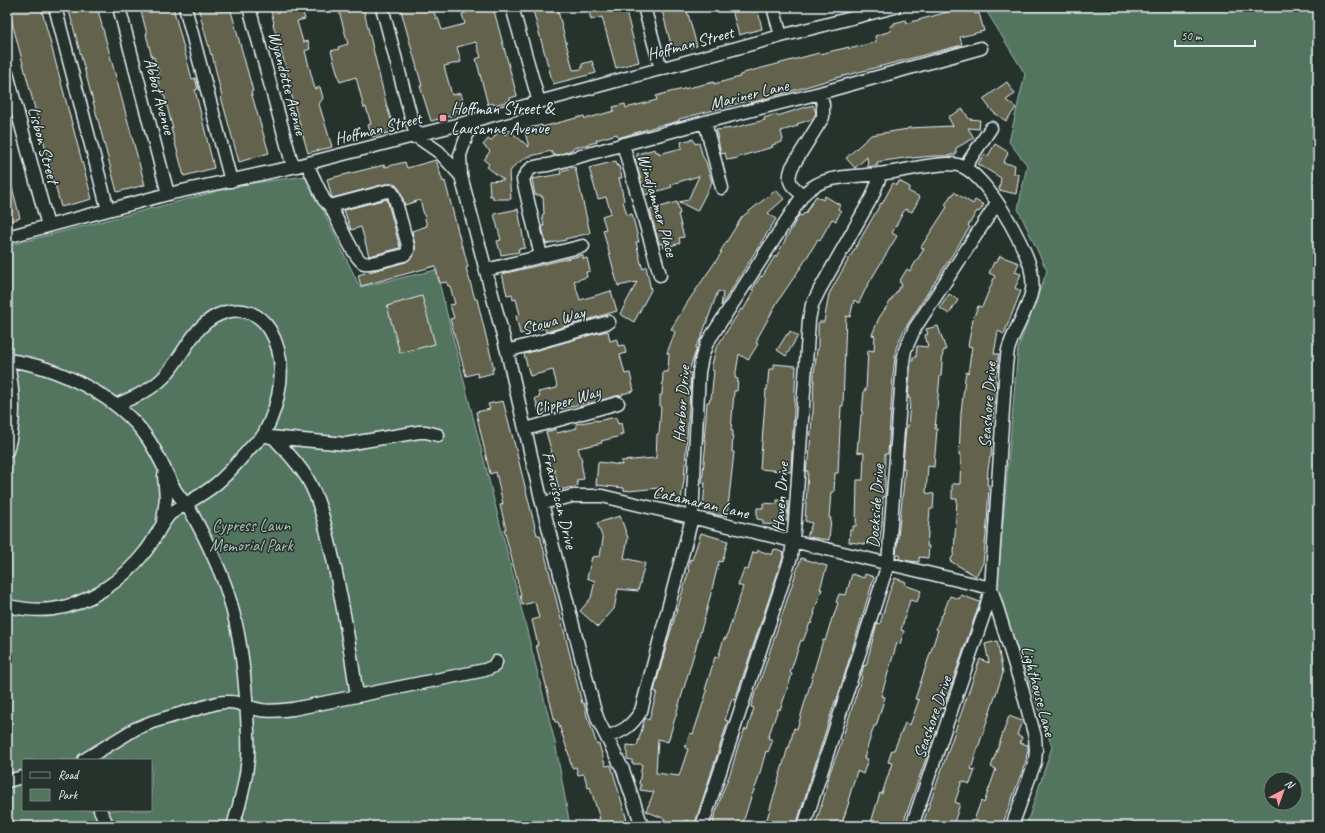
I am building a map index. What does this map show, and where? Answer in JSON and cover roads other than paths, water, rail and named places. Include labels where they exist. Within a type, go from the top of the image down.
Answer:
[{"type":"street","points":[[55,7],[108,210]]},
{"type":"street","name":"Abbot Avenue","points":[[119,7],[168,194]]},
{"type":"street","points":[[185,7],[231,181]]},
{"type":"street","name":"Wyandotte Avenue","points":[[249,7],[293,167]]},
{"type":"street","points":[[382,7],[416,136]]},
{"type":"street","points":[[512,7],[539,102]]},
{"type":"street","points":[[644,7],[660,69]]},
{"type":"street","points":[[773,7],[781,36]]},
{"type":"street","name":"Hoffman Street","points":[[7,237],[168,194],[307,164],[416,136],[781,36],[895,7]]},
{"type":"street","name":"Mariner Lane","points":[[541,256],[523,180],[530,168],[548,165],[705,122],[820,93],[981,48]]},
{"type":"street","name":"Lisbon Street","points":[[7,73],[48,226]]},
{"type":"street","points":[[820,93],[823,104],[823,117],[789,174],[791,185],[803,195],[810,188],[827,180],[881,174],[940,164],[956,164],[965,167],[991,128]]},
{"type":"street","name":"Franciscan Drive","points":[[472,121],[460,155],[461,176],[507,351],[542,503],[594,708],[598,720],[623,770],[642,826]]},
{"type":"street","points":[[705,122],[722,188]]},
{"type":"street","name":"Franciscan Drive","points":[[416,136],[439,152],[461,176]]},
{"type":"street","name":"Windjammer Place","points":[[623,144],[660,275]]},
{"type":"street","points":[[307,164],[324,200],[330,206],[354,253],[363,263],[370,264],[406,254],[408,251],[408,246],[394,195],[391,191],[330,206]]},
{"type":"street","name":"Seashore Drive","points":[[912,826],[980,627],[990,588],[1007,357],[1012,339],[1029,302],[1032,290],[1030,267],[1018,238],[997,203],[975,175],[965,167]]},
{"type":"street","name":"Haven Drive","points":[[702,826],[791,557],[794,542],[809,320],[812,305],[872,197],[881,174]]},
{"type":"street","name":"Harbor Drive","points":[[607,737],[623,731],[634,721],[641,711],[692,518],[699,372],[707,343],[803,195]]},
{"type":"street","name":"Dockside Drive","points":[[804,826],[888,564],[905,350],[915,328],[997,203]]},
{"type":"street","points":[[486,270],[583,246]]},
{"type":"street","points":[[7,606],[34,609],[54,609],[89,597],[107,586],[131,567],[150,546],[170,514],[209,490],[269,437],[281,376],[281,366],[277,348],[271,332],[262,320],[250,312],[234,310],[222,313],[209,320],[198,331],[174,364],[159,381],[140,393],[116,405]]},
{"type":"street","name":"Stowa Way","points":[[507,351],[609,322]]},
{"type":"street","points":[[7,450],[12,426],[13,405],[12,383],[7,360],[30,364],[70,379],[88,387],[116,405],[142,431],[176,490],[186,504],[227,590],[241,650],[247,706],[248,758],[243,788],[233,826]]},
{"type":"street","name":"Clipper Way","points":[[526,429],[618,403]]},
{"type":"street","points":[[269,437],[342,444],[419,432],[438,435]]},
{"type":"street","points":[[269,437],[300,467],[307,477],[318,502],[332,554],[343,606],[357,696]]},
{"type":"street","points":[[160,461],[165,478],[166,498],[162,525]]},
{"type":"street","name":"Catamaran Lane","points":[[542,503],[573,496],[602,496],[990,588]]},
{"type":"street","name":"Lighthouse Lane","points":[[990,588],[1023,692],[1035,737],[1035,762],[1012,826]]},
{"type":"street","points":[[86,759],[126,733],[152,722],[225,702],[236,702],[260,710],[280,710],[485,670],[494,666],[496,662]]},
{"type":"street","points":[[7,781],[22,777]]},
{"type":"street","points":[[100,811],[108,826]]},
{"type":"place","name":"Hoffman Street & Lausanne Avenue","points":[[443,118]]},
{"type":"park label","name":"Cypress Lawn Memorial Park","points":[[251,535]]}]
